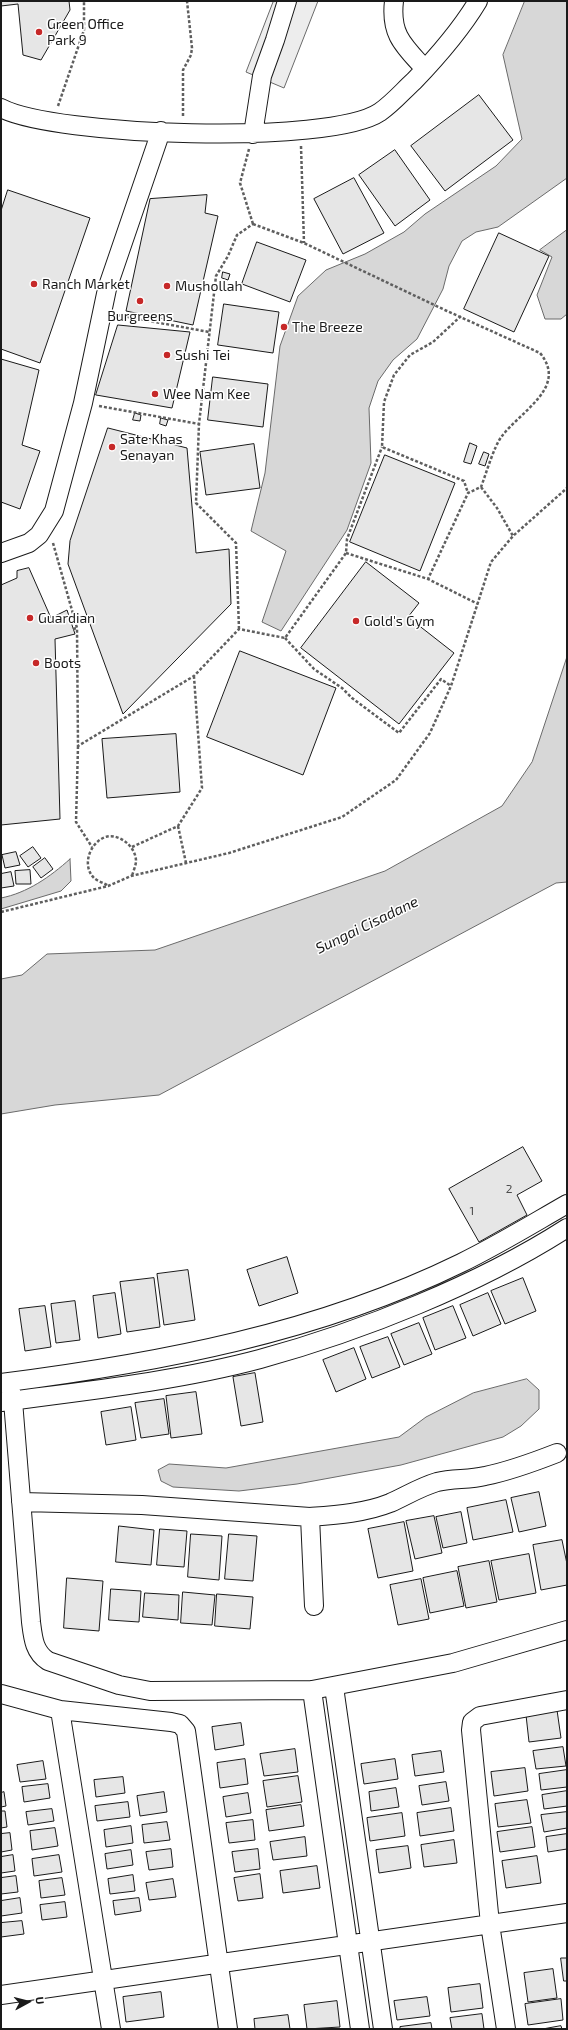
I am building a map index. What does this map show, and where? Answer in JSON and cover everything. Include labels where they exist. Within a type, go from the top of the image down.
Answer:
[{"type":"street","points":[[253,134],[262,76],[275,40],[286,1]]},
{"type":"street","points":[[394,1],[393,16],[401,43],[425,69]]},
{"type":"street","points":[[3,111],[52,122],[161,131],[253,134],[301,131],[366,118],[381,112],[451,42],[478,1]]},
{"type":"street","points":[[1,553],[30,543],[39,535],[48,523],[59,497],[83,403],[108,289],[161,131]]},
{"type":"street","points":[[567,1204],[461,1263],[364,1304],[253,1338],[130,1364],[5,1382],[21,1502],[33,1635],[38,1653],[48,1661],[119,1685],[150,1692],[312,1690],[453,1663],[567,1630]]},
{"type":"street","points":[[7,1402],[133,1383],[259,1359],[336,1335],[471,1280],[516,1258],[567,1228]]},
{"type":"street","points":[[364,1304],[369,1322]]},
{"type":"street","points":[[130,1364],[133,1383]]},
{"type":"street","points":[[21,1502],[142,1505],[310,1517],[373,1508],[390,1503],[417,1489],[436,1482],[455,1478],[472,1479],[486,1476],[557,1453]]},
{"type":"street","points":[[310,1517],[314,1606]]},
{"type":"street","points":[[334,1687],[384,2029]]},
{"type":"street","points":[[312,1690],[347,1946],[360,2029]]},
{"type":"street","points":[[1,1694],[60,1710],[172,1722],[180,1724],[186,1731],[228,2029]]},
{"type":"street","points":[[506,2029],[490,1924],[471,1730],[472,1722],[480,1716],[567,1700]]},
{"type":"street","points":[[60,1710],[111,2029]]},
{"type":"street","points":[[1,1995],[567,1913]]},
{"type":"path","points":[[52,122],[84,30],[84,1]]},
{"type":"path","points":[[184,132],[183,70],[192,55],[187,1]]},
{"type":"path","points":[[301,131],[304,243]]},
{"type":"path","points":[[253,134],[240,183],[253,224]]},
{"type":"path","points":[[253,224],[304,243],[447,311],[461,316],[540,353],[549,361],[553,374],[552,380]]},
{"type":"path","points":[[78,746],[194,676],[239,630],[236,543],[196,503],[199,424],[216,276],[228,256],[237,234],[253,224]]},
{"type":"path","points":[[102,312],[209,332]]},
{"type":"path","points":[[285,638],[346,553],[347,539],[382,446],[384,402],[394,375],[410,355],[433,342],[461,316]]},
{"type":"path","points":[[428,579],[468,493],[481,487],[501,436],[551,386]]},
{"type":"path","points":[[83,403],[199,424]]},
{"type":"path","points":[[382,446],[464,481],[468,493]]},
{"type":"path","points":[[481,487],[513,536]]},
{"type":"path","points":[[1,912],[108,886],[132,876],[229,853],[342,817],[396,780],[430,733],[451,686],[492,562],[513,536],[567,488]]},
{"type":"path","points":[[48,523],[77,628],[78,746],[76,822],[92,847]]},
{"type":"path","points":[[346,553],[428,579],[478,604]]},
{"type":"path","points":[[73,629],[77,628]]},
{"type":"path","points":[[239,630],[285,638],[314,669],[342,688],[352,698],[399,732],[441,679],[451,686]]},
{"type":"path","points":[[132,847],[178,826],[202,788],[194,676]]},
{"type":"path","points":[[178,826],[186,863]]},
{"type":"path","points":[[108,886],[94,878],[87,862],[92,847],[104,838],[119,838],[132,847],[136,861],[132,876]]},
{"type":"shaded area","points":[[318,1],[284,88],[246,72],[273,2]]},
{"type":"water","points":[[525,1],[567,1],[567,178],[498,227],[476,232],[462,241],[449,266],[443,289],[417,339],[393,360],[378,381],[369,408],[371,463],[347,530],[281,631],[262,622],[286,551],[251,531],[265,473],[280,346],[298,296],[326,270],[365,254],[404,232],[425,214],[496,166],[522,139],[503,55]]},
{"type":"water","points":[[567,230],[567,314],[561,319],[545,319],[537,295],[552,257],[540,250]]},
{"type":"water","name":"Sungai Cisadane","points":[[567,657],[567,882],[556,883],[159,1095],[55,1105],[1,1114],[1,979],[22,975],[47,954],[155,950],[385,871],[502,806],[532,762]]},
{"type":"water","points":[[70,859],[71,881],[61,891],[1,909],[1,898],[11,896],[38,883]]},
{"type":"water","points":[[527,1379],[539,1390],[539,1409],[521,1426],[503,1437],[401,1465],[297,1484],[239,1491],[173,1487],[161,1481],[158,1470],[169,1464],[226,1468],[399,1437],[426,1417],[473,1393]]},
{"type":"building","name":"Green Office Park 9","points":[[1,1],[69,1],[70,10],[41,60],[23,55],[18,4],[1,6]]},
{"type":"building","points":[[479,95],[513,140],[445,191],[411,146]]},
{"type":"building","points":[[395,150],[430,200],[395,226],[359,175]]},
{"type":"building","points":[[354,178],[384,233],[343,254],[314,199]]},
{"type":"building","name":"Ranch Market","points":[[8,190],[90,218],[40,363],[1,349],[1,211]]},
{"type":"building","points":[[207,195],[205,213],[218,216],[193,325],[126,311],[150,199]]},
{"type":"building","points":[[499,233],[549,256],[514,332],[464,309]]},
{"type":"building","points":[[257,242],[306,260],[290,302],[242,284]]},
{"type":"building","points":[[223,272],[230,274],[228,280],[222,278]]},
{"type":"building","points":[[224,304],[279,312],[273,353],[218,345]]},
{"type":"building","points":[[118,325],[190,332],[172,408],[96,395]]},
{"type":"building","points":[[1,359],[39,370],[22,445],[40,451],[20,509],[1,502]]},
{"type":"building","points":[[213,377],[268,384],[263,427],[208,420]]},
{"type":"building","points":[[135,413],[141,415],[140,421],[133,420]]},
{"type":"building","points":[[161,418],[168,420],[166,426],[160,424]]},
{"type":"building","points":[[108,428],[187,448],[196,553],[229,549],[231,604],[123,714],[68,564],[70,541]]},
{"type":"building","points":[[470,443],[477,446],[471,464],[464,462]]},
{"type":"building","points":[[254,444],[260,488],[206,495],[200,452]]},
{"type":"building","points":[[484,452],[489,454],[485,466],[479,464]]},
{"type":"building","points":[[385,455],[455,483],[420,571],[350,542]]},
{"type":"building","points":[[366,562],[419,603],[408,617],[454,653],[399,724],[301,648]]},
{"type":"building","points":[[29,568],[51,618],[67,610],[75,634],[55,639],[60,819],[1,825],[1,585],[17,578],[17,571]]},
{"type":"building","points":[[240,651],[336,688],[303,775],[207,737]]},
{"type":"building","points":[[176,734],[180,792],[107,798],[102,739]]},
{"type":"building","points":[[33,847],[41,858],[28,867],[20,856]]},
{"type":"building","points":[[16,852],[20,865],[5,868],[2,855]]},
{"type":"building","points":[[45,858],[53,869],[41,878],[33,867]]},
{"type":"building","points":[[30,870],[31,884],[16,884],[15,871]]},
{"type":"building","points":[[11,872],[14,886],[1,888],[1,874]]},
{"type":"building","points":[[523,1147],[542,1181],[517,1195],[527,1215],[479,1242],[449,1189]]},
{"type":"building","points":[[287,1257],[298,1293],[259,1306],[247,1270]]},
{"type":"building","points":[[188,1270],[195,1320],[164,1325],[157,1274]]},
{"type":"building","points":[[154,1278],[160,1327],[127,1332],[120,1282]]},
{"type":"building","points":[[523,1278],[536,1311],[505,1324],[491,1291]]},
{"type":"building","points":[[115,1293],[121,1334],[98,1338],[93,1296]]},
{"type":"building","points":[[488,1293],[501,1324],[473,1336],[460,1305]]},
{"type":"building","points":[[75,1301],[80,1340],[56,1343],[51,1304]]},
{"type":"building","points":[[45,1306],[51,1347],[25,1351],[19,1309]]},
{"type":"building","points":[[453,1306],[466,1338],[435,1350],[423,1318]]},
{"type":"building","points":[[419,1323],[432,1354],[404,1365],[391,1334]]},
{"type":"building","points":[[388,1337],[400,1367],[372,1378],[360,1347]]},
{"type":"building","points":[[354,1348],[366,1379],[336,1392],[323,1360]]},
{"type":"building","points":[[255,1373],[263,1422],[241,1426],[233,1377]]},
{"type":"building","points":[[196,1392],[202,1434],[171,1438],[166,1396]]},
{"type":"building","points":[[164,1399],[169,1434],[141,1438],[135,1403]]},
{"type":"building","points":[[131,1407],[136,1440],[106,1445],[101,1412]]},
{"type":"building","points":[[539,1492],[546,1526],[519,1532],[511,1498]]},
{"type":"building","points":[[506,1500],[513,1532],[473,1540],[467,1508]]},
{"type":"building","points":[[461,1512],[467,1543],[443,1548],[436,1517]]},
{"type":"building","points":[[434,1516],[442,1553],[415,1559],[406,1521]]},
{"type":"building","points":[[404,1522],[413,1571],[378,1578],[368,1529]]},
{"type":"building","points":[[119,1526],[154,1530],[151,1565],[116,1562]]},
{"type":"building","points":[[160,1529],[187,1531],[184,1567],[157,1565]]},
{"type":"building","points":[[191,1534],[222,1536],[219,1580],[188,1577]]},
{"type":"building","points":[[229,1534],[257,1536],[253,1581],[225,1579]]},
{"type":"building","points":[[562,1540],[567,1564],[567,1585],[541,1590],[533,1545]]},
{"type":"building","points":[[529,1554],[536,1593],[499,1600],[491,1561]]},
{"type":"building","points":[[489,1561],[497,1602],[466,1608],[458,1567]]},
{"type":"building","points":[[457,1571],[464,1606],[430,1613],[423,1578]]},
{"type":"building","points":[[67,1578],[103,1581],[99,1631],[64,1628]]},
{"type":"building","points":[[421,1579],[429,1619],[398,1625],[390,1585]]},
{"type":"building","points":[[111,1589],[141,1591],[139,1622],[109,1620]]},
{"type":"building","points":[[183,1592],[215,1595],[212,1625],[181,1623]]},
{"type":"building","points":[[145,1593],[179,1595],[178,1620],[143,1617]]},
{"type":"building","points":[[217,1594],[253,1597],[250,1629],[215,1626]]},
{"type":"building","points":[[557,1710],[561,1738],[529,1742],[526,1715]]},
{"type":"building","points":[[241,1723],[244,1745],[215,1750],[212,1727]]},
{"type":"building","points":[[563,1747],[566,1766],[536,1769],[533,1751]]},
{"type":"building","points":[[295,1749],[298,1772],[264,1776],[260,1754]]},
{"type":"building","points":[[441,1751],[444,1772],[415,1776],[412,1755]]},
{"type":"building","points":[[245,1759],[248,1784],[220,1788],[217,1763]]},
{"type":"building","points":[[395,1759],[398,1779],[364,1784],[361,1764]]},
{"type":"building","points":[[43,1761],[46,1779],[20,1782],[17,1765]]},
{"type":"building","points":[[525,1768],[528,1791],[494,1796],[491,1772]]},
{"type":"building","points":[[567,1770],[567,1787],[541,1790],[539,1774]]},
{"type":"building","points":[[298,1776],[302,1802],[267,1807],[263,1781]]},
{"type":"building","points":[[123,1777],[125,1793],[96,1797],[94,1780]]},
{"type":"building","points":[[446,1782],[449,1801],[422,1805],[419,1786]]},
{"type":"building","points":[[48,1784],[50,1798],[24,1802],[22,1787]]},
{"type":"building","points":[[396,1788],[399,1807],[371,1811],[369,1792]]},
{"type":"building","points":[[567,1791],[567,1806],[544,1809],[542,1795]]},
{"type":"building","points":[[4,1792],[6,1806],[1,1807],[1,1793]]},
{"type":"building","points":[[164,1792],[167,1812],[140,1816],[137,1796]]},
{"type":"building","points":[[248,1793],[251,1813],[226,1817],[223,1797]]},
{"type":"building","points":[[527,1800],[531,1823],[498,1827],[495,1804]]},
{"type":"building","points":[[128,1802],[130,1817],[97,1821],[95,1806]]},
{"type":"building","points":[[301,1805],[304,1826],[269,1831],[266,1810]]},
{"type":"building","points":[[451,1808],[454,1831],[420,1836],[417,1813]]},
{"type":"building","points":[[52,1809],[54,1821],[28,1825],[26,1812]]},
{"type":"building","points":[[1,1811],[5,1811],[7,1827],[1,1828]]},
{"type":"building","points":[[567,1812],[567,1828],[544,1832],[541,1815]]},
{"type":"building","points":[[402,1813],[405,1836],[370,1841],[367,1818]]},
{"type":"building","points":[[253,1820],[255,1840],[229,1843],[226,1823]]},
{"type":"building","points":[[167,1822],[170,1840],[144,1843],[142,1825]]},
{"type":"building","points":[[131,1826],[133,1843],[106,1847],[104,1830]]},
{"type":"building","points":[[532,1827],[535,1847],[500,1852],[497,1832]]},
{"type":"building","points":[[55,1828],[58,1846],[32,1850],[30,1831]]},
{"type":"building","points":[[10,1833],[12,1850],[1,1852],[1,1834]]},
{"type":"building","points":[[567,1834],[567,1849],[548,1852],[546,1837]]},
{"type":"building","points":[[305,1837],[307,1856],[273,1860],[270,1842]]},
{"type":"building","points":[[454,1840],[457,1863],[424,1867],[421,1845]]},
{"type":"building","points":[[408,1846],[411,1868],[379,1873],[376,1850]]},
{"type":"building","points":[[171,1849],[173,1867],[149,1870],[146,1852]]},
{"type":"building","points":[[258,1849],[260,1869],[235,1872],[232,1852]]},
{"type":"building","points":[[131,1850],[133,1865],[107,1869],[105,1854]]},
{"type":"building","points":[[13,1855],[15,1871],[1,1873],[1,1857]]},
{"type":"building","points":[[59,1855],[62,1872],[34,1876],[32,1859]]},
{"type":"building","points":[[537,1856],[541,1883],[506,1888],[502,1861]]},
{"type":"building","points":[[317,1866],[320,1888],[283,1893],[280,1871]]},
{"type":"building","points":[[260,1874],[263,1898],[238,1901],[234,1878]]},
{"type":"building","points":[[133,1875],[135,1891],[110,1894],[108,1879]]},
{"type":"building","points":[[16,1876],[18,1892],[1,1894],[1,1878]]},
{"type":"building","points":[[62,1878],[65,1895],[41,1898],[39,1881]]},
{"type":"building","points":[[173,1879],[176,1897],[149,1900],[146,1883]]},
{"type":"building","points":[[20,1898],[22,1913],[1,1916],[1,1901]]},
{"type":"building","points":[[139,1898],[141,1911],[115,1915],[113,1901]]},
{"type":"building","points":[[65,1902],[67,1917],[42,1920],[40,1905]]},
{"type":"building","points":[[22,1921],[24,1934],[1,1937],[1,1923]]},
{"type":"building","points":[[561,1958],[567,1958],[567,1981],[564,1981]]},
{"type":"building","points":[[553,1969],[557,1998],[528,2002],[524,1973]]},
{"type":"building","points":[[480,1984],[483,2008],[451,2012],[448,1988]]},
{"type":"building","points":[[161,1992],[164,2017],[126,2022],[123,1997]]},
{"type":"building","points":[[427,1997],[430,2016],[397,2020],[394,2001]]},
{"type":"building","points":[[561,1999],[563,2020],[528,2025],[525,2004]]},
{"type":"building","points":[[337,2001],[340,2027],[307,2029],[304,2005]]},
{"type":"building","points":[[482,2014],[484,2029],[452,2029],[450,2018]]},
{"type":"building","points":[[288,2015],[290,2029],[255,2029],[254,2019]]},
{"type":"building","points":[[431,2023],[432,2029],[400,2029],[400,2027]]},
{"type":"building","points":[[561,2026],[562,2029],[543,2029]]},
{"type":"place","name":"Green Office Park 9","points":[[39,32]]},
{"type":"place","name":"Ranch Market","points":[[34,284]]},
{"type":"place","name":"Mushollah","points":[[167,286]]},
{"type":"place","name":"Burgreens","points":[[140,301]]},
{"type":"place","name":"The Breeze","points":[[284,327]]},
{"type":"place","name":"Sushi Tei","points":[[167,355]]},
{"type":"place","name":"Wee Nam Kee","points":[[155,394]]},
{"type":"place","name":"Sate Khas Senayan","points":[[112,447]]},
{"type":"place","name":"Guardian","points":[[30,618]]},
{"type":"place","name":"Gold's Gym","points":[[356,621]]},
{"type":"place","name":"Boots","points":[[36,663]]}]
